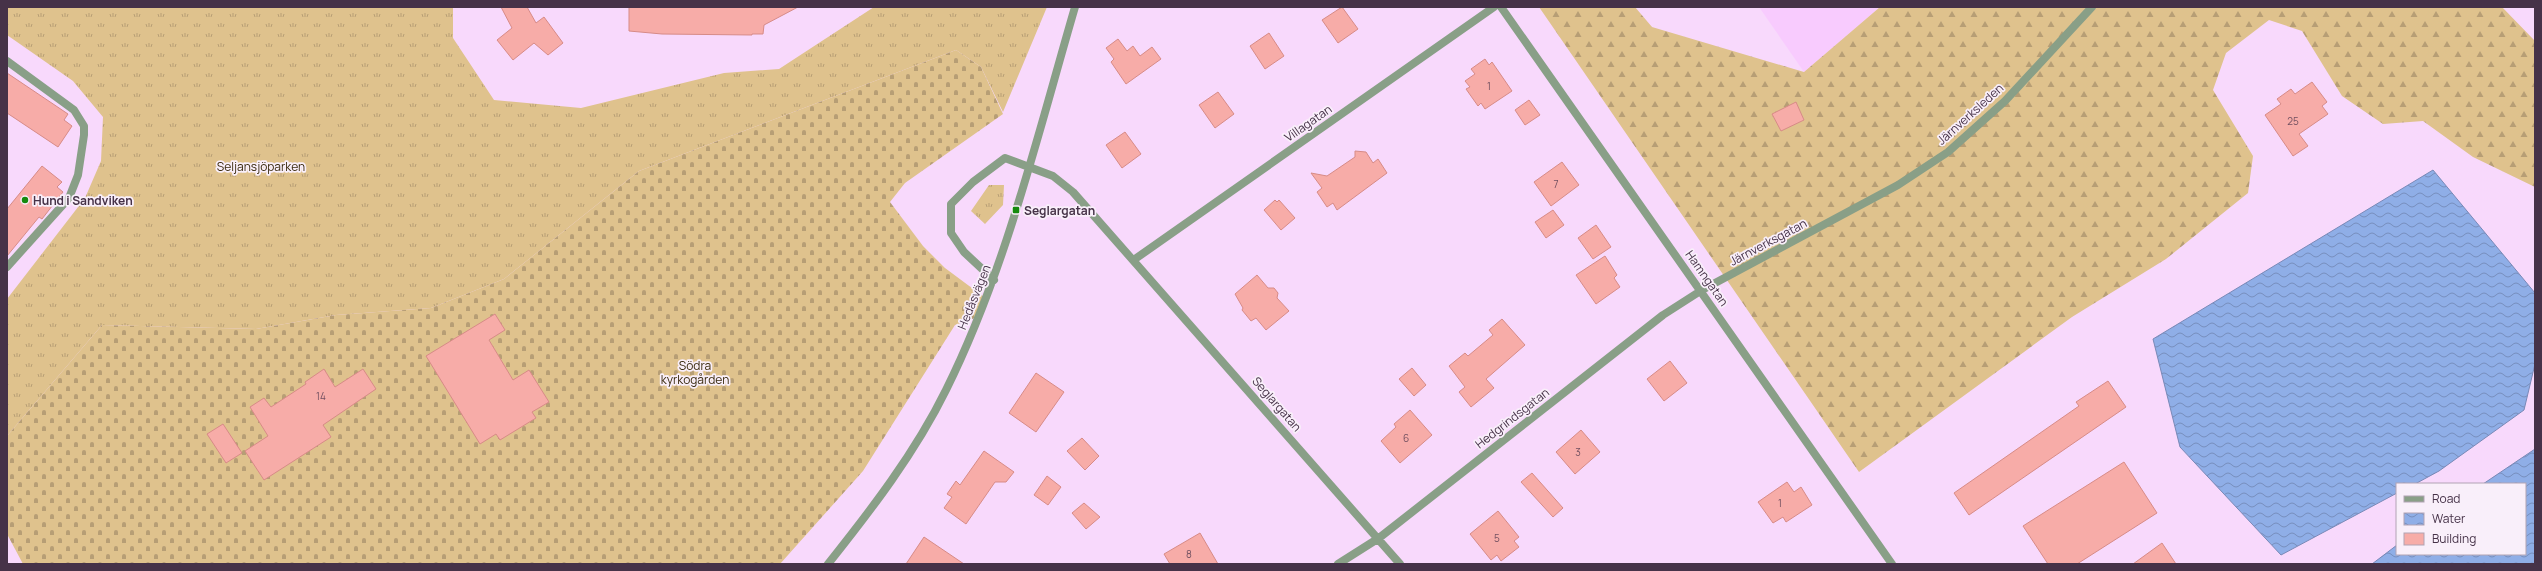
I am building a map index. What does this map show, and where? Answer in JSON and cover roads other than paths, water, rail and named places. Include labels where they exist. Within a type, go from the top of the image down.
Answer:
[{"type":"street","name":"Hedåsvägen","points":[[828,564],[868,514],[897,472],[945,392],[994,280],[1030,166],[1075,7]]},
{"type":"street","name":"Villagatan","points":[[1135,259],[1494,7]]},
{"type":"street","name":"Hamngatan","points":[[1502,7],[1702,290],[1892,564]]},
{"type":"street","name":"Järnverksleden","points":[[1845,215],[1898,185],[1948,152],[2005,100],[2092,7]]},
{"type":"street","points":[[7,61],[74,110],[84,126],[78,175],[69,198],[7,267]]},
{"type":"street","name":"Seglargatan","points":[[994,280],[964,252],[951,233],[951,204],[973,182],[1005,158],[1030,166],[1053,176],[1073,192],[1135,259],[1379,538],[1400,564]]},
{"type":"street","name":"Järnverksgatan","points":[[1702,290],[1845,215]]},
{"type":"street","name":"Hedgrindsgatan","points":[[1338,564],[1379,538],[1663,315],[1702,290]]},
{"type":"water","points":[[2433,170],[2535,293],[2535,364],[2524,410],[2439,471],[2417,483],[2396,483],[2396,494],[2281,555],[2180,447],[2153,339]]},
{"type":"water","points":[[2535,449],[2535,564],[2372,564],[2396,546],[2396,555],[2526,555],[2526,483],[2484,483]]},
{"type":"place","name":"Hund i Sandviken","points":[[25,200]]},
{"type":"place","name":"Seglargatan","points":[[1016,210]]},
{"type":"park label","name":"Seljansjöparken","points":[[261,166]]},
{"type":"park label","name":"Södra kyrkogården","points":[[695,372]]}]
